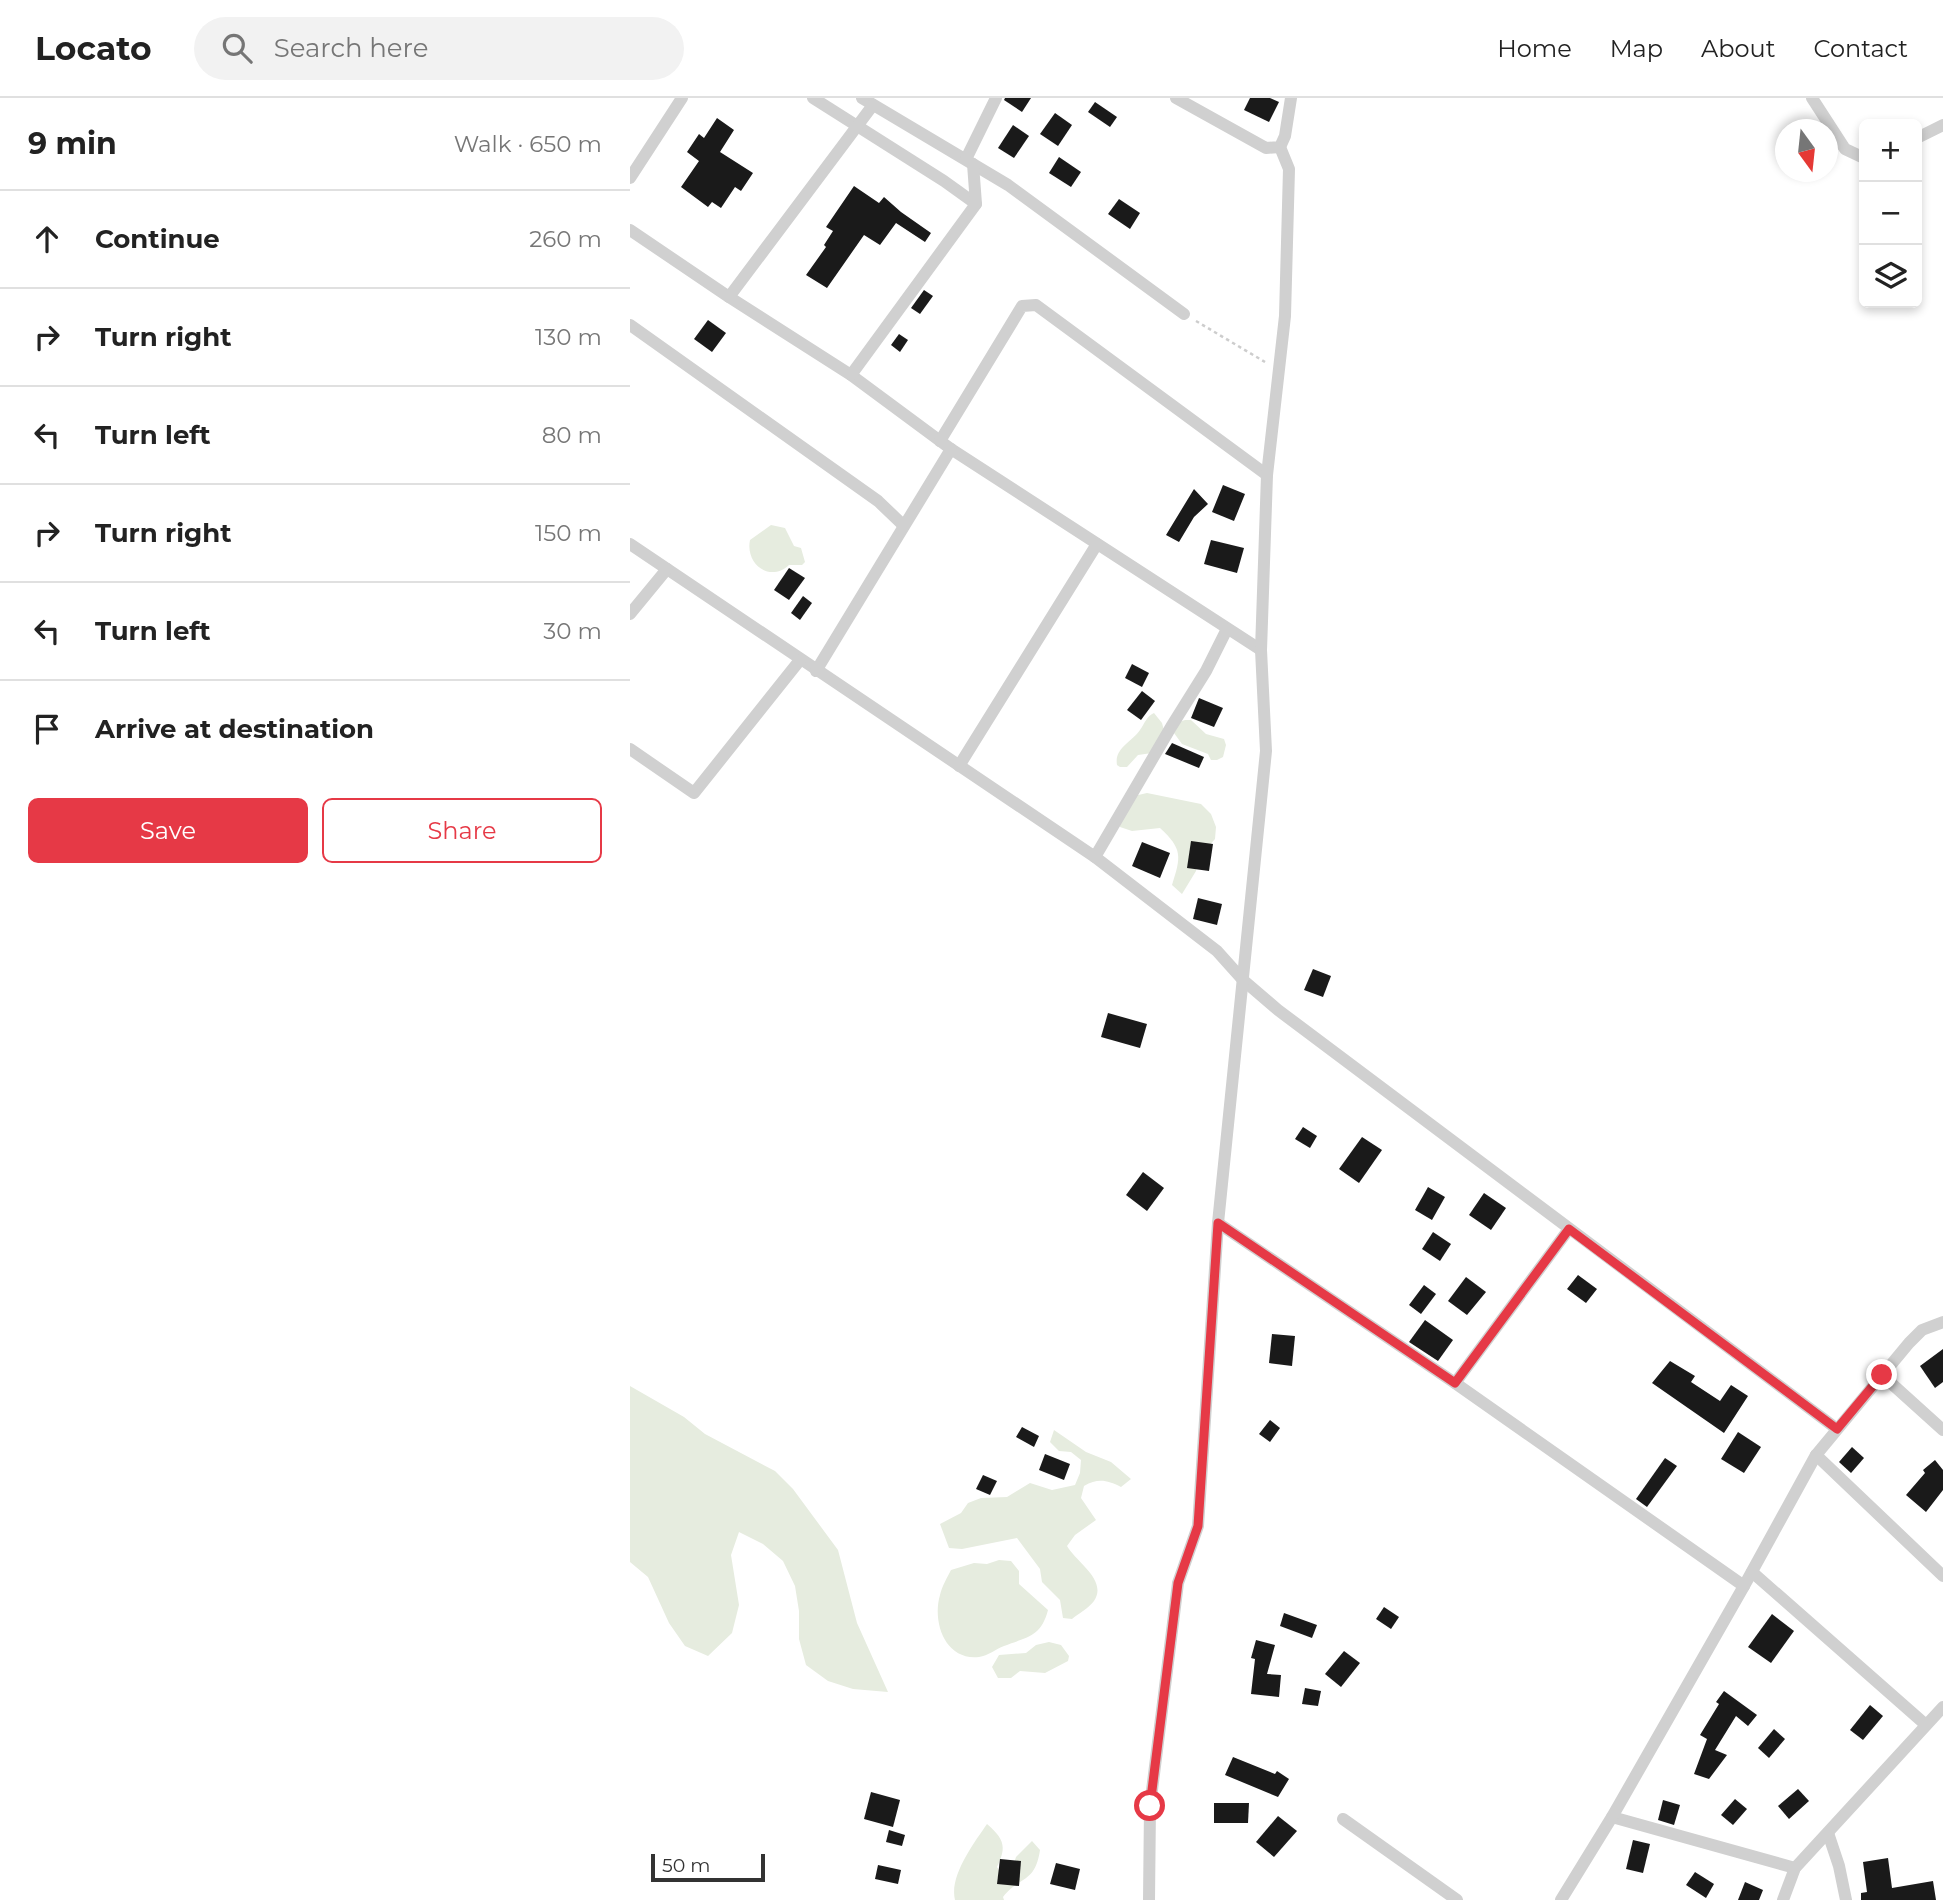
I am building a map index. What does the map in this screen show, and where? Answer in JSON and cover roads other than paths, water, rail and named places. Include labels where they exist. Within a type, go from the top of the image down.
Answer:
[{"type":"street","points":[[630,178],[682,98]]},
{"type":"street","points":[[813,98],[976,204]]},
{"type":"street","points":[[851,375],[976,204],[969,161],[996,98]]},
{"type":"street","points":[[1176,98],[1266,148],[1280,147]]},
{"type":"street","points":[[1149,1900],[1150,1806],[1178,1583],[1198,1526],[1218,1223],[1266,751],[1261,650],[1267,475],[1285,316],[1289,169],[1280,147],[1285,136],[1292,98]]},
{"type":"street","points":[[1812,98],[1844,149],[1859,156]]},
{"type":"street","points":[[729,298],[858,125],[867,102],[1008,186],[1184,314]]},
{"type":"street","points":[[1922,136],[1943,125]]},
{"type":"street","points":[[630,230],[729,298],[851,375],[946,445],[1261,650]]},
{"type":"street","points":[[816,671],[904,525],[1022,306],[1036,305],[1267,475]]},
{"type":"street","points":[[630,325],[878,501],[904,525]]},
{"type":"street","points":[[630,544],[1095,856],[1217,951],[1243,980],[1290,1019],[1837,1429]]},
{"type":"street","points":[[959,765],[1097,544]]},
{"type":"street","points":[[630,614],[667,569]]},
{"type":"street","points":[[1095,856],[1206,671],[1227,629]]},
{"type":"street","points":[[630,750],[694,793],[800,660]]},
{"type":"street","points":[[1218,1223],[1455,1383],[1744,1586]]},
{"type":"street","points":[[1455,1383],[1569,1229]]},
{"type":"street","points":[[1561,1900],[1612,1817],[1816,1455],[1922,1330],[1943,1322]]},
{"type":"street","points":[[1882,1375],[1943,1430]]},
{"type":"street","points":[[1816,1455],[1943,1576]]},
{"type":"street","points":[[1752,1572],[1926,1725]]},
{"type":"street","points":[[1783,1900],[1795,1868],[1943,1707]]},
{"type":"street","points":[[1612,1817],[1795,1868]]},
{"type":"street","points":[[1343,1819],[1457,1900]]},
{"type":"street","points":[[1828,1833],[1846,1900]]}]
